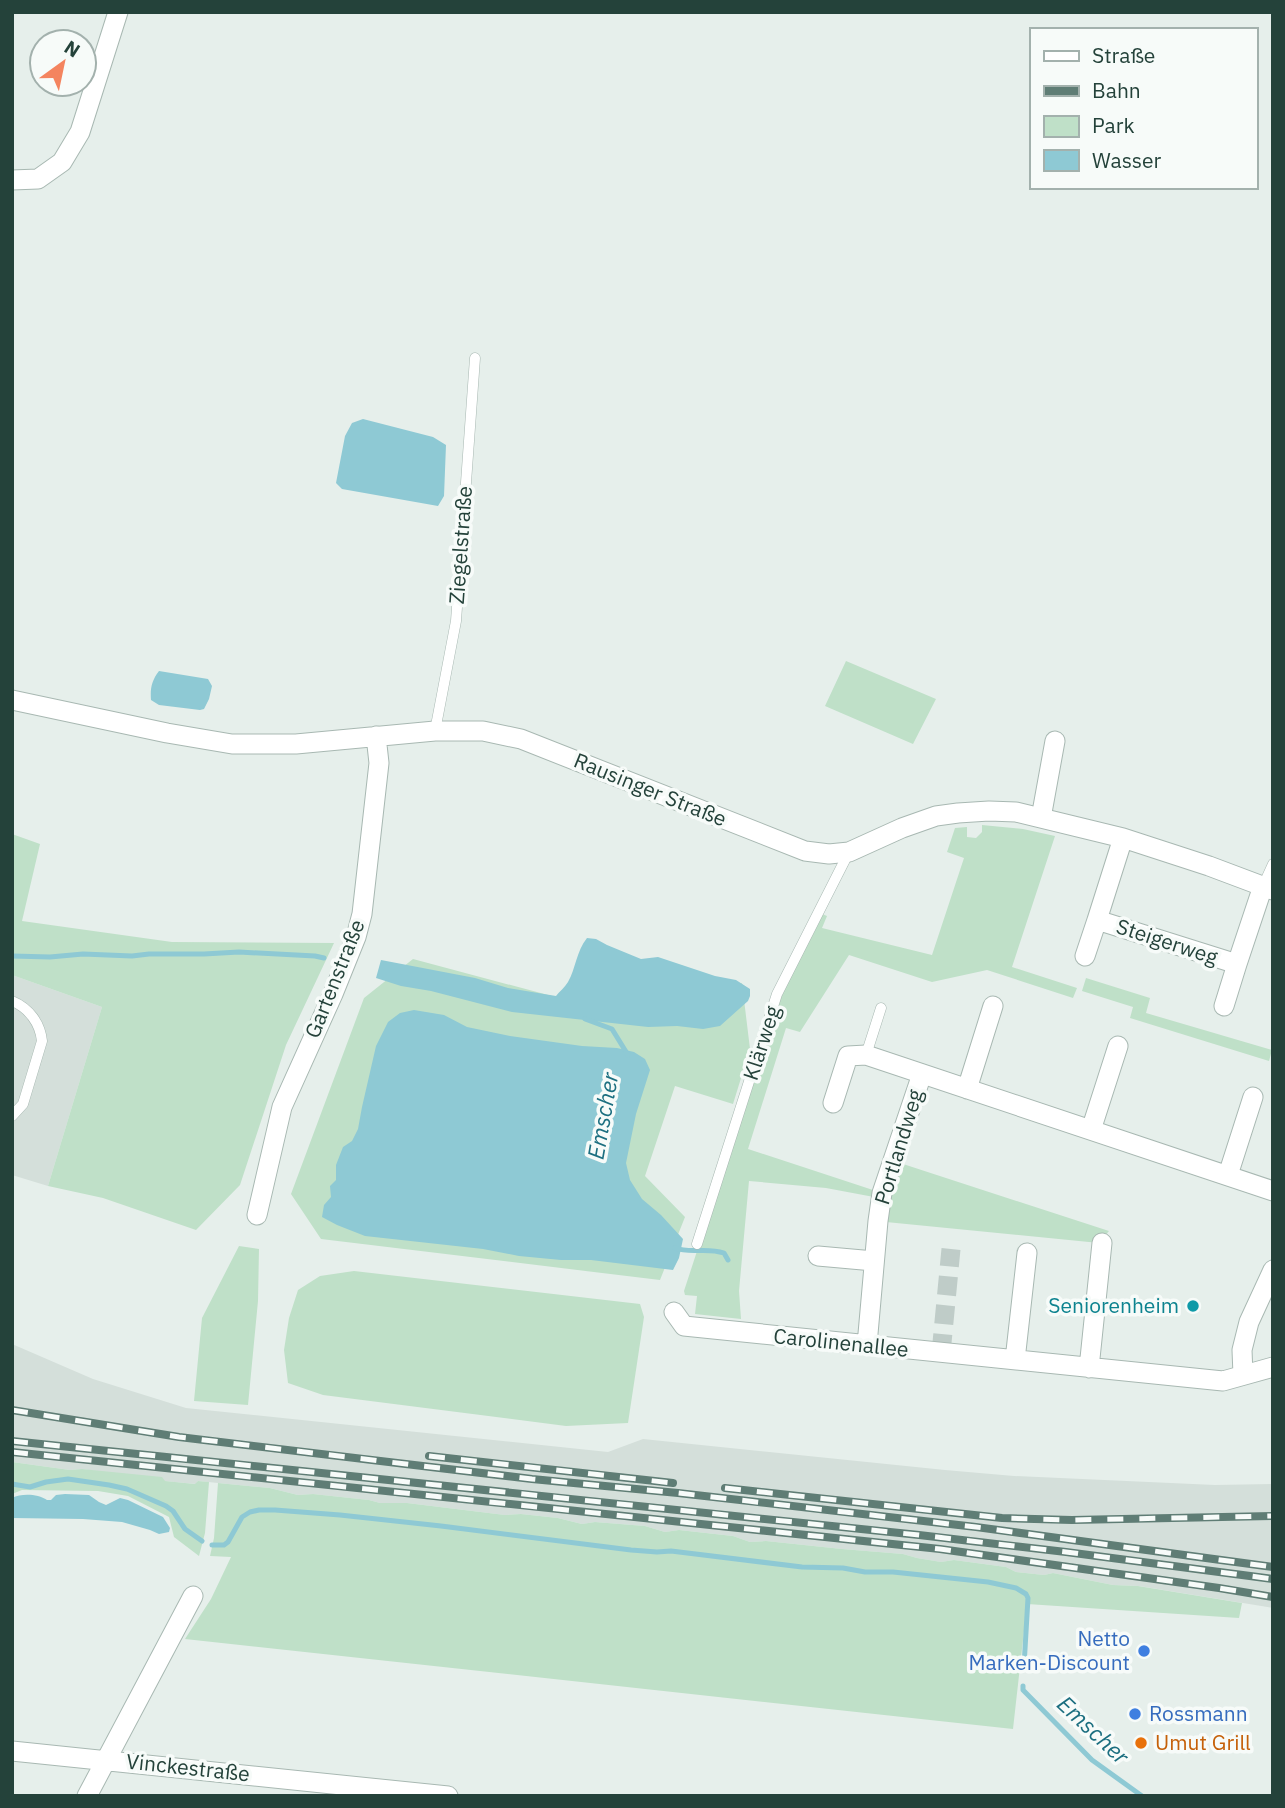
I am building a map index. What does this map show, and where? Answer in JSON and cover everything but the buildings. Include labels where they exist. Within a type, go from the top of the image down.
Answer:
[{"type":"street","points":[[12,180],[38,179],[62,162],[80,132],[118,12]]},
{"type":"street","name":"Rausinger Straße","points":[[12,700],[232,744],[296,744],[435,731],[483,731],[521,739],[805,851],[829,854],[849,852],[936,816],[989,811],[1016,812],[1123,838],[1268,888]]},
{"type":"street","name":"Gartenstraße","points":[[257,1215],[282,1107],[333,994],[362,914],[379,763],[376,736]]},
{"type":"street","points":[[1041,818],[1055,741]]},
{"type":"street","name":"Steigerweg","points":[[1085,956],[1123,838]]},
{"type":"street","name":"Steigerweg","points":[[1224,1006],[1237,964],[1268,888]]},
{"type":"street","name":"Steigerweg","points":[[1097,920],[1237,964]]},
{"type":"street","points":[[967,1089],[993,1006]]},
{"type":"street","points":[[1091,1130],[1118,1046]]},
{"type":"street","points":[[833,1103],[848,1056],[866,1055]]},
{"type":"street","name":"Portlandweg","points":[[866,1055],[1273,1191]]},
{"type":"street","name":"Portlandweg","points":[[867,1345],[882,1193],[922,1074]]},
{"type":"street","points":[[1228,1175],[1252,1097]]},
{"type":"street","points":[[1089,1368],[1102,1243]]},
{"type":"street","points":[[1015,1360],[1027,1254]]},
{"type":"street","points":[[818,1256],[874,1261]]},
{"type":"street","points":[[1243,1375],[1242,1350],[1250,1322],[1273,1270]]},
{"type":"street","name":"Carolinenallee","points":[[674,1312],[684,1326],[1223,1381],[1273,1367]]},
{"type":"street","points":[[87,1796],[193,1597]]},
{"type":"street","name":"Vinckestraße","points":[[12,1751],[448,1796]]},
{"type":"lane","name":"Ziegelstraße","points":[[435,731],[456,621],[475,358]]},
{"type":"lane","name":"Klärweg","points":[[697,1244],[777,994],[849,852]]},
{"type":"lane","points":[[1268,888],[1273,864]]},
{"type":"lane","points":[[12,1001],[31,1014],[42,1041],[23,1104],[12,1116]]},
{"type":"lane","points":[[866,1055],[881,1008]]},
{"type":"shaded area","points":[[12,975],[102,1007],[48,1186],[12,1175]]},
{"type":"shaded area","points":[[12,1344],[93,1379],[186,1408],[608,1452],[643,1439],[1014,1476],[1215,1485],[1273,1484],[1273,1608],[1139,1586],[1113,1585],[1053,1573],[1044,1575],[1016,1572],[1006,1567],[954,1560],[941,1562],[903,1554],[766,1541],[750,1542],[733,1536],[679,1530],[665,1532],[645,1526],[595,1522],[582,1524],[558,1518],[505,1515],[407,1503],[380,1503],[313,1494],[298,1495],[270,1488],[198,1481],[196,1484],[164,1481],[12,1462]]},
{"type":"green space","points":[[846,661],[936,699],[913,744],[825,706]]},
{"type":"green space","points":[[982,825],[1023,829],[1055,836],[1012,967],[1077,988],[1073,998],[987,970],[932,982],[849,955],[800,1032],[786,1028],[748,1149],[876,1191],[874,1197],[826,1188],[749,1181],[739,1291],[741,1319],[695,1314],[697,1296],[685,1295],[684,1291],[778,1003],[822,914],[827,916],[822,928],[932,955],[964,858],[947,852],[955,828],[967,827],[967,837],[976,838],[982,832]]},
{"type":"green space","points":[[12,834],[40,844],[22,921],[172,942],[334,943],[286,1045],[240,1185],[196,1230],[103,1198],[48,1186],[102,1007],[12,975]]},
{"type":"green space","points":[[413,959],[649,1022],[742,983],[750,1049],[733,1104],[675,1086],[645,1176],[685,1217],[660,1280],[321,1239],[291,1194],[364,998]]},
{"type":"green space","points":[[1086,978],[1150,998],[1146,1013],[1272,1050],[1269,1061],[1130,1018],[1133,1007],[1082,991]]},
{"type":"green space","points":[[900,1163],[1109,1231],[1099,1243],[886,1222],[887,1202]]},
{"type":"green space","points":[[239,1246],[259,1249],[258,1301],[248,1405],[194,1401],[202,1318]]},
{"type":"green space","points":[[354,1271],[640,1304],[644,1317],[628,1423],[566,1426],[323,1395],[288,1383],[284,1350],[289,1318],[298,1290],[320,1276]]},
{"type":"green space","points":[[12,1462],[70,1470],[162,1477],[165,1481],[195,1484],[198,1481],[209,1482],[205,1533],[199,1556],[174,1537],[169,1517],[128,1496],[98,1491],[22,1490],[12,1494]]},
{"type":"green space","points":[[218,1483],[270,1488],[298,1495],[313,1494],[380,1503],[407,1503],[505,1515],[558,1518],[582,1524],[595,1522],[645,1526],[665,1532],[679,1530],[733,1536],[750,1542],[766,1541],[903,1554],[941,1562],[954,1560],[1006,1567],[1016,1572],[1044,1575],[1053,1573],[1113,1585],[1138,1586],[1242,1603],[1239,1618],[1027,1604],[1013,1729],[185,1639],[211,1599],[231,1557],[210,1556]]},
{"type":"water","points":[[363,419],[433,437],[446,445],[444,496],[438,506],[342,489],[336,483],[345,436],[352,423]]},
{"type":"water","points":[[159,671],[208,679],[212,686],[204,709],[159,705],[151,700],[152,684]]},
{"type":"water","points":[[587,938],[596,939],[641,959],[658,957],[715,976],[736,980],[750,989],[750,996],[748,1001],[720,1026],[703,1029],[648,1027],[512,1012],[376,978],[381,960],[556,996],[568,982]]},
{"type":"water","points":[[414,1010],[444,1015],[467,1027],[510,1036],[617,1048],[634,1052],[645,1059],[650,1070],[636,1114],[626,1163],[630,1180],[642,1199],[683,1239],[673,1270],[591,1260],[519,1256],[483,1249],[365,1236],[322,1217],[324,1205],[331,1197],[330,1186],[336,1180],[336,1165],[343,1147],[352,1141],[358,1129],[376,1046],[388,1022],[400,1013]]},
{"type":"water","points":[[30,1495],[51,1500],[56,1495],[89,1495],[106,1505],[120,1498],[128,1500],[163,1517],[170,1528],[169,1532],[159,1534],[122,1522],[12,1518],[12,1498]]},
{"type":"waterway","name":"Emscher","points":[[12,956],[132,956],[239,952],[324,958]]},
{"type":"waterway","name":"Emscher","points":[[585,1019],[612,1029],[628,1055]]},
{"type":"waterway","name":"Emscher","points":[[675,1248],[717,1251],[724,1253],[728,1260]]},
{"type":"waterway","points":[[12,1484],[30,1487],[68,1479],[127,1489],[166,1506],[173,1511],[185,1529],[202,1541]]},
{"type":"waterway","points":[[212,1545],[224,1545],[228,1542],[242,1517],[250,1512],[275,1510],[441,1526],[631,1550],[671,1551],[802,1567],[893,1572],[988,1582],[1016,1588],[1028,1598],[1024,1666]]},
{"type":"waterway","name":"Emscher","points":[[1023,1686],[1023,1690],[1092,1760],[1142,1796]]},
{"type":"tunnel","points":[[941,1353],[951,1249]]},
{"type":"railway","points":[[12,1410],[179,1437],[532,1479],[976,1527],[1273,1567]]},
{"type":"railway","points":[[12,1441],[919,1535],[1273,1579]]},
{"type":"railway","points":[[12,1452],[940,1549],[1273,1597]]},
{"type":"railway","points":[[429,1456],[673,1483]]},
{"type":"railway","points":[[725,1488],[1002,1518],[1072,1520],[1273,1516]]},
{"type":"place","name":"Seniorenheim","points":[[1193,1306]]},
{"type":"place","name":"Netto Marken-Discount","points":[[1144,1651]]},
{"type":"place","name":"Rossmann","points":[[1135,1714]]},
{"type":"place","name":"Umut Grill","points":[[1141,1743]]}]
